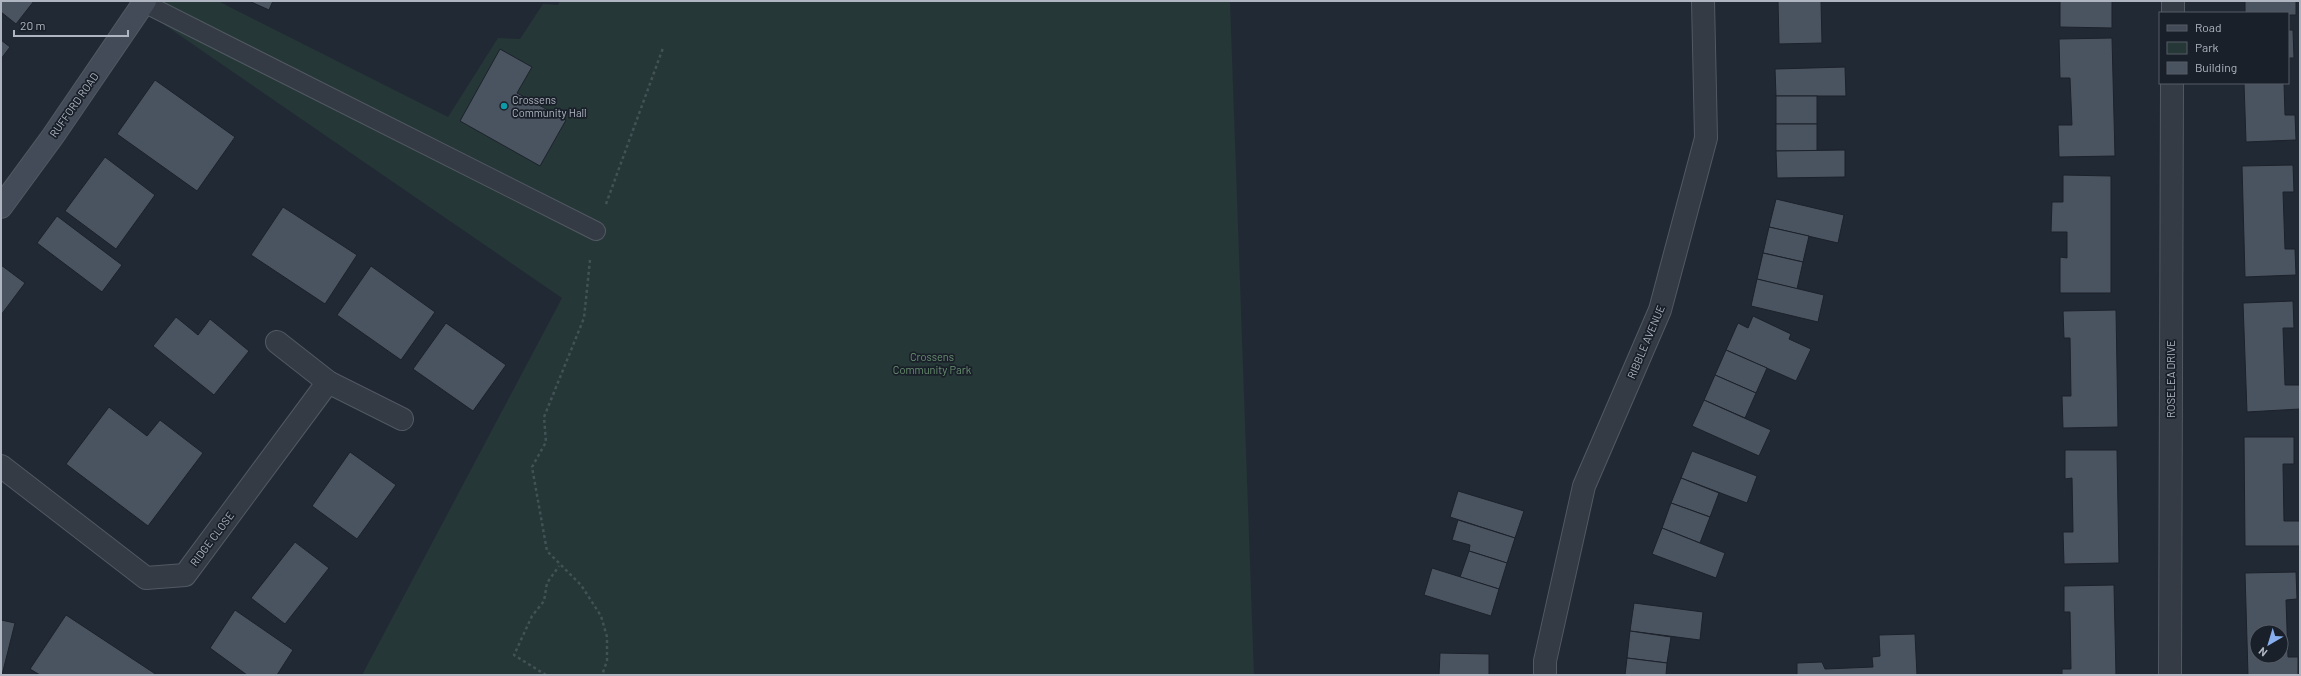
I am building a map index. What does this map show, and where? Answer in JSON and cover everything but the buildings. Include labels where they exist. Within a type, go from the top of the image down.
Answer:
[{"type":"main road","name":"RUFFORD ROAD","points":[[3,200],[53,136],[144,2]]},
{"type":"street","name":"RIBBLE AVENUE","points":[[1545,675],[1545,661],[1584,486],[1660,310],[1706,138],[1703,1]]},
{"type":"street","points":[[2173,1],[2173,12]]},
{"type":"street","name":"ROSELEA DRIVE","points":[[2170,675],[2172,84]]},
{"type":"street","points":[[277,342],[328,382],[402,419]]},
{"type":"street","name":"RIDGE CLOSE","points":[[1,466],[146,578],[184,575],[328,382]]},
{"type":"lane","points":[[144,2],[596,231]]},
{"type":"path","points":[[602,675],[607,661],[607,637],[601,616],[581,585],[559,566],[547,551],[532,467],[546,442],[544,417],[584,318],[588,268],[596,231],[663,48]]},
{"type":"path","points":[[546,675],[514,655],[532,616],[544,601],[547,583],[559,566]]},
{"type":"green space","name":"Crossens Community Park","points":[[163,1],[218,1],[448,117],[498,38],[520,39],[543,4],[558,5],[560,1],[1230,1],[1254,675],[362,675],[562,298],[153,17]]},
{"type":"place","name":"Crossens Community Hall","points":[[504,106]]}]
